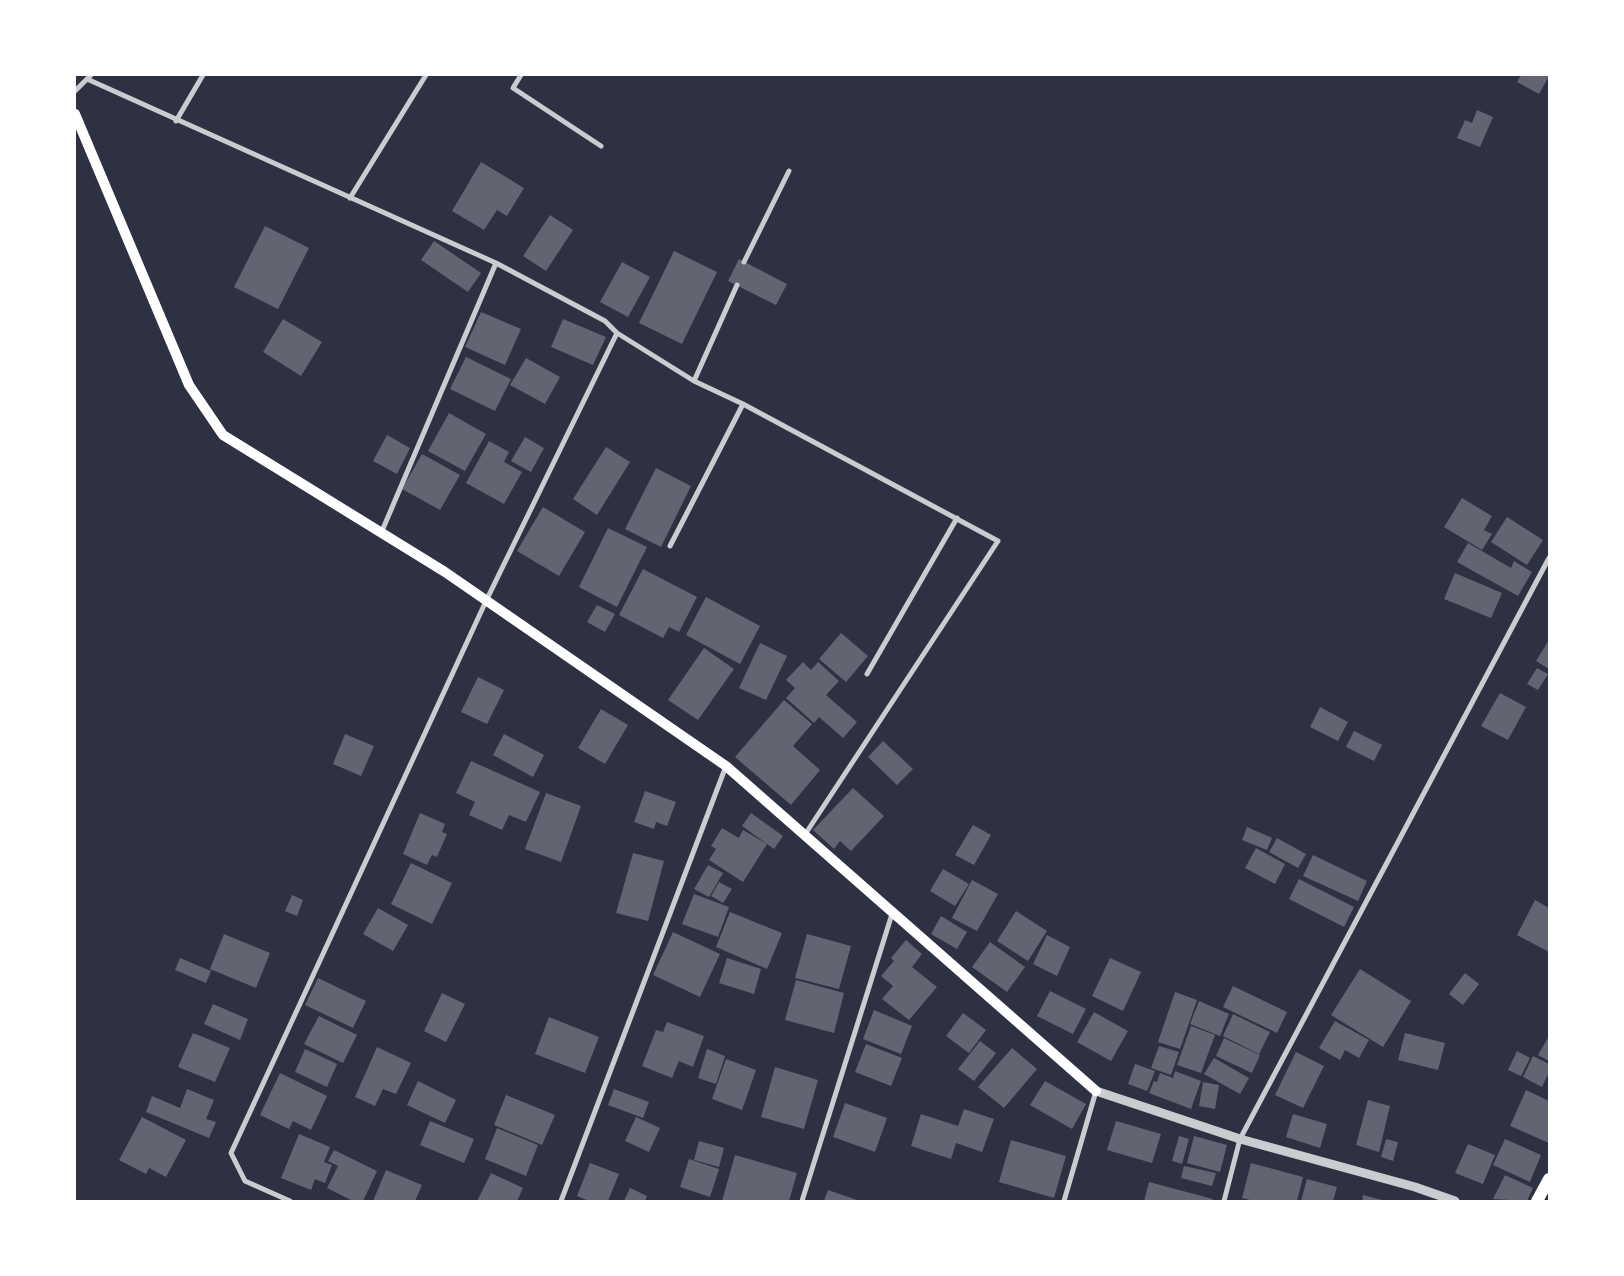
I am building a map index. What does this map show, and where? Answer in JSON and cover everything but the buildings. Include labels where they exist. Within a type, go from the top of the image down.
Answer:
[{"type":"main road","points":[[75,114],[189,385],[224,435],[382,531],[726,766],[1096,1092]]},
{"type":"main road","points":[[1537,1201],[1549,1179]]},
{"type":"street","points":[[176,120],[204,75]]},
{"type":"street","points":[[350,198],[426,75]]},
{"type":"street","points":[[521,75],[513,88],[601,146]]},
{"type":"street","points":[[75,91],[89,77],[176,120],[496,263],[605,321],[617,333],[694,381],[743,404],[998,541],[804,836]]},
{"type":"street","points":[[744,262],[789,171]]},
{"type":"street","points":[[382,531],[496,263]]},
{"type":"street","points":[[694,381],[737,286]]},
{"type":"street","points":[[290,1201],[245,1181],[231,1154],[486,601],[617,333]]},
{"type":"street","points":[[670,546],[743,404]]},
{"type":"street","points":[[867,674],[957,518]]},
{"type":"street","points":[[1224,1201],[1240,1139],[1549,558]]},
{"type":"street","points":[[561,1201],[726,766]]},
{"type":"street","points":[[802,1201],[892,914]]},
{"type":"street","points":[[1064,1201],[1096,1092],[1240,1139],[1415,1187],[1455,1201]]}]
